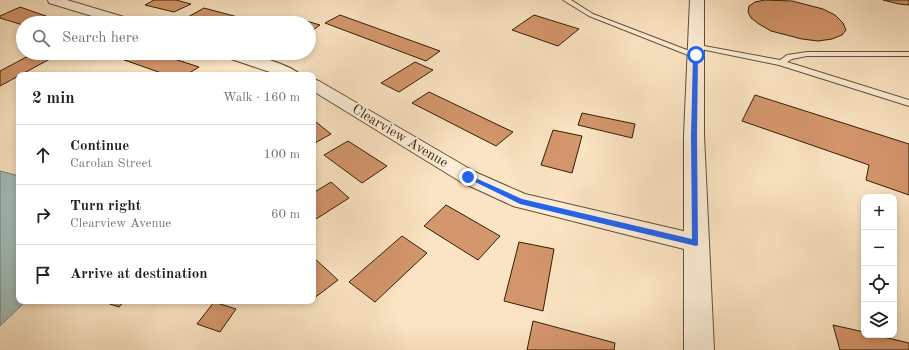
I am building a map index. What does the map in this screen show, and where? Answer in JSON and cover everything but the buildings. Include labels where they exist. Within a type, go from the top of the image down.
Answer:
[{"type":"street","points":[[54,0],[106,16]]},
{"type":"street","points":[[697,0],[694,135],[699,350]]},
{"type":"street","points":[[250,60],[285,72]]},
{"type":"street","name":"Clearview Avenue","points":[[316,86],[468,177],[520,201],[696,243]]},
{"type":"lane","points":[[566,0],[591,15],[696,50],[781,63],[909,103]]},
{"type":"lane","points":[[781,63],[790,56],[807,54],[909,54]]},
{"type":"water","points":[[0,171],[16,175],[16,304],[23,304],[0,326]]},
{"type":"route","points":[[468,177],[520,201],[696,243],[694,135],[696,55]]}]
